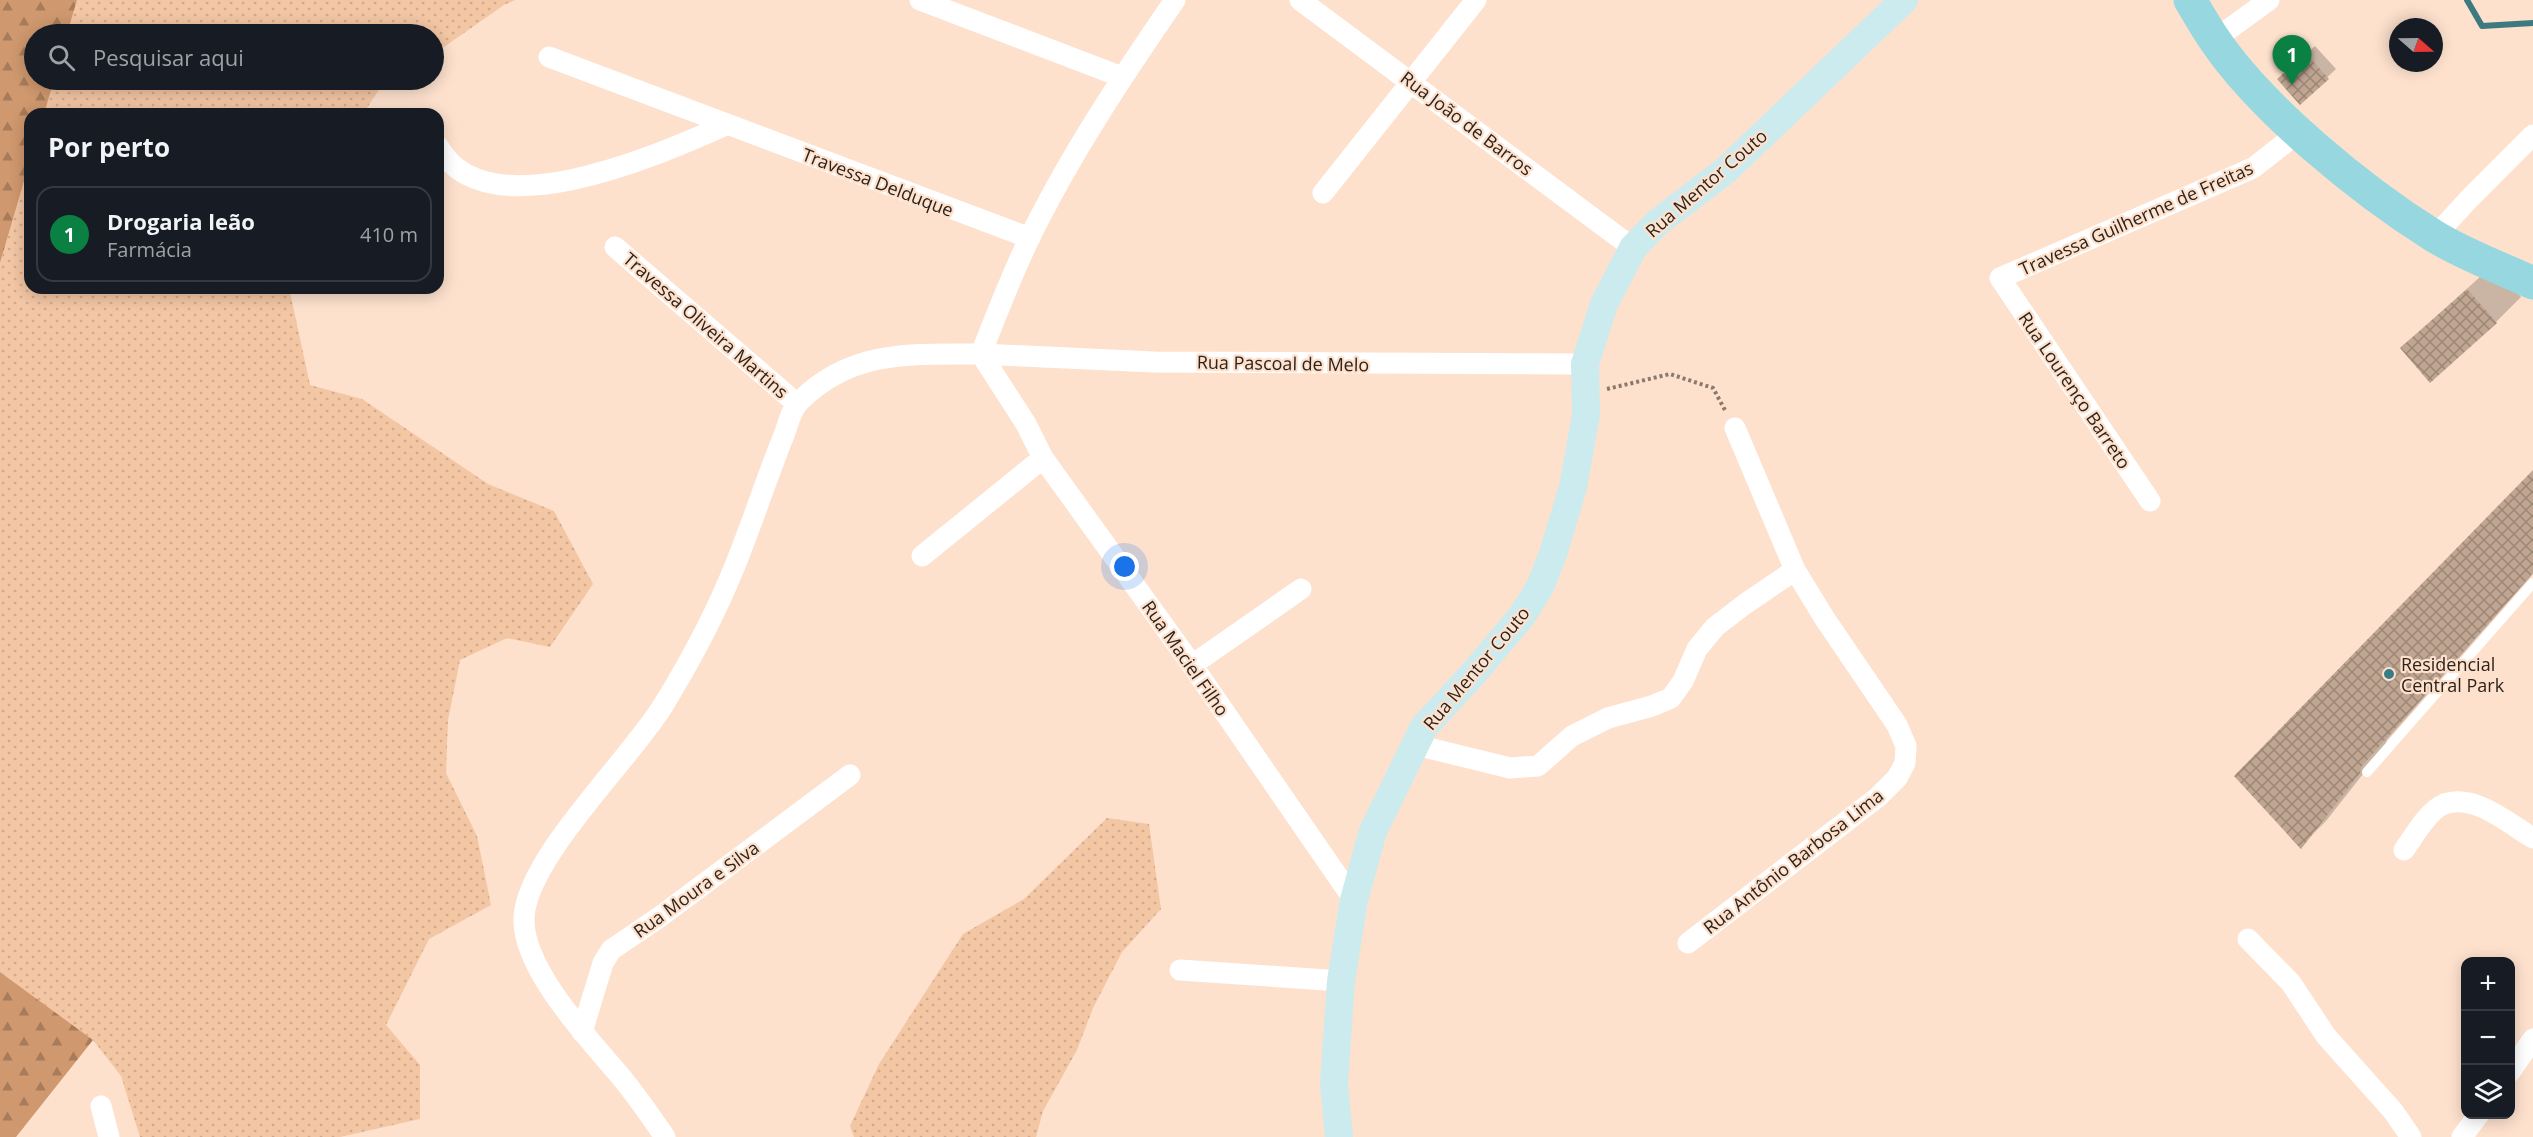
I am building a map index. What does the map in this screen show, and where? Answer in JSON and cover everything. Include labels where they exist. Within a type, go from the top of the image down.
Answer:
[{"type":"main road","points":[[2190,0],[2214,40],[2254,88],[2299,132],[2363,186],[2435,236],[2533,283]]},
{"type":"street","points":[[920,0],[1122,77]]},
{"type":"street","points":[[981,354],[1030,238],[1072,159],[1122,77],[1175,0]]},
{"type":"street","name":"Rua João de Barros","points":[[1300,0],[1633,248]]},
{"type":"street","points":[[1323,193],[1476,0]]},
{"type":"street","name":"Rua Mentor Couto","points":[[1339,1137],[1334,1083],[1341,981],[1354,900],[1373,831],[1424,727],[1521,617],[1540,587],[1574,488],[1586,415],[1585,364],[1604,304],[1633,248],[1657,223],[1726,170],[1904,0]]},
{"type":"street","points":[[2214,40],[2269,0]]},
{"type":"street","name":"Travessa Delduque","points":[[549,57],[1030,238]]},
{"type":"street","points":[[444,157],[470,178],[513,186],[554,184],[663,152],[726,125]]},
{"type":"street","name":"Travessa Guilherme de Freitas","points":[[2000,278],[2253,168],[2299,132]]},
{"type":"street","points":[[2435,236],[2533,135]]},
{"type":"street","name":"Travessa Oliveira Martins","points":[[615,247],[796,403]]},
{"type":"street","name":"Rua Lourenço Barreto","points":[[2000,278],[2150,501]]},
{"type":"street","name":"Rua Pascoal de Melo","points":[[796,403],[843,368],[882,358],[926,354],[1177,362],[1585,364]]},
{"type":"street","name":"Rua Maciel Filho","points":[[981,354],[1026,424],[1043,458],[1192,665],[1354,900]]},
{"type":"street","points":[[665,1137],[623,1080],[562,1005],[531,954],[524,919],[530,888],[587,804],[663,705],[711,615],[735,565],[796,403]]},
{"type":"street","name":"Rua Antônio Barbosa Lima","points":[[1688,943],[1878,797],[1897,778],[1905,763],[1906,746],[1897,725],[1825,619],[1795,570],[1735,428]]},
{"type":"street","points":[[922,556],[1043,458]]},
{"type":"street","points":[[1416,745],[1502,766],[1538,766],[1572,736],[1608,718],[1652,706],[1671,698],[1683,681],[1697,649],[1715,627],[1795,570]]},
{"type":"street","points":[[1192,665],[1301,589]]},
{"type":"street","name":"Rua Moura e Silva","points":[[582,1032],[603,963],[611,950],[661,916],[850,775]]},
{"type":"street","points":[[2404,850],[2432,814],[2443,805],[2455,803],[2468,803],[2487,809],[2533,838]]},
{"type":"street","points":[[2248,939],[2291,983],[2326,1036],[2393,1111],[2411,1137]]},
{"type":"street","points":[[1180,970],[1341,981]]},
{"type":"street","points":[[2515,1066],[2533,1040]]},
{"type":"street","points":[[102,1106],[109,1137]]},
{"type":"street","points":[[2462,1137],[2475,1119]]},
{"type":"lane","points":[[2367,772],[2533,583]]},
{"type":"path","points":[[1586,415],[1603,390],[1670,374],[1713,388],[1735,428]]},
{"type":"shaded area","points":[[77,0],[515,0],[504,5],[444,47],[444,24],[70,24]]},
{"type":"shaded area","points":[[51,90],[379,90],[367,108],[46,108]]},
{"type":"shaded area","points":[[24,181],[24,294],[290,294],[310,385],[362,399],[488,484],[554,511],[593,584],[550,647],[507,638],[460,660],[448,720],[446,773],[477,836],[491,905],[429,939],[386,1025],[420,1065],[420,1119],[340,1137],[140,1137],[121,1076],[93,1040],[0,972],[0,263]]},
{"type":"shaded area","points":[[1107,818],[1149,824],[1161,909],[1122,952],[1093,1008],[1077,1050],[1043,1111],[1036,1137],[854,1137],[850,1126],[879,1064],[963,934],[1024,899]]},
{"type":"green space","points":[[0,0],[77,0],[70,24],[24,24],[24,90],[51,90],[46,108],[24,108],[24,181],[0,263]]},
{"type":"green space","points":[[0,972],[93,1040],[16,1137],[0,1137]]},
{"type":"building","points":[[2306,53],[2329,79],[2300,105],[2277,79]]},
{"type":"building","points":[[2467,289],[2497,323],[2430,383],[2400,348]]},
{"type":"building","name":"Residencial Central Park","points":[[2533,470],[2533,573],[2361,767],[2360,773],[2301,849],[2234,776]]},
{"type":"waterway","points":[[2467,0],[2482,26],[2533,23]]},
{"type":"place","name":"Drogaria leão","points":[[2292,85]]},
{"type":"place","name":"Residencial Central Park","points":[[2389,674]]}]
